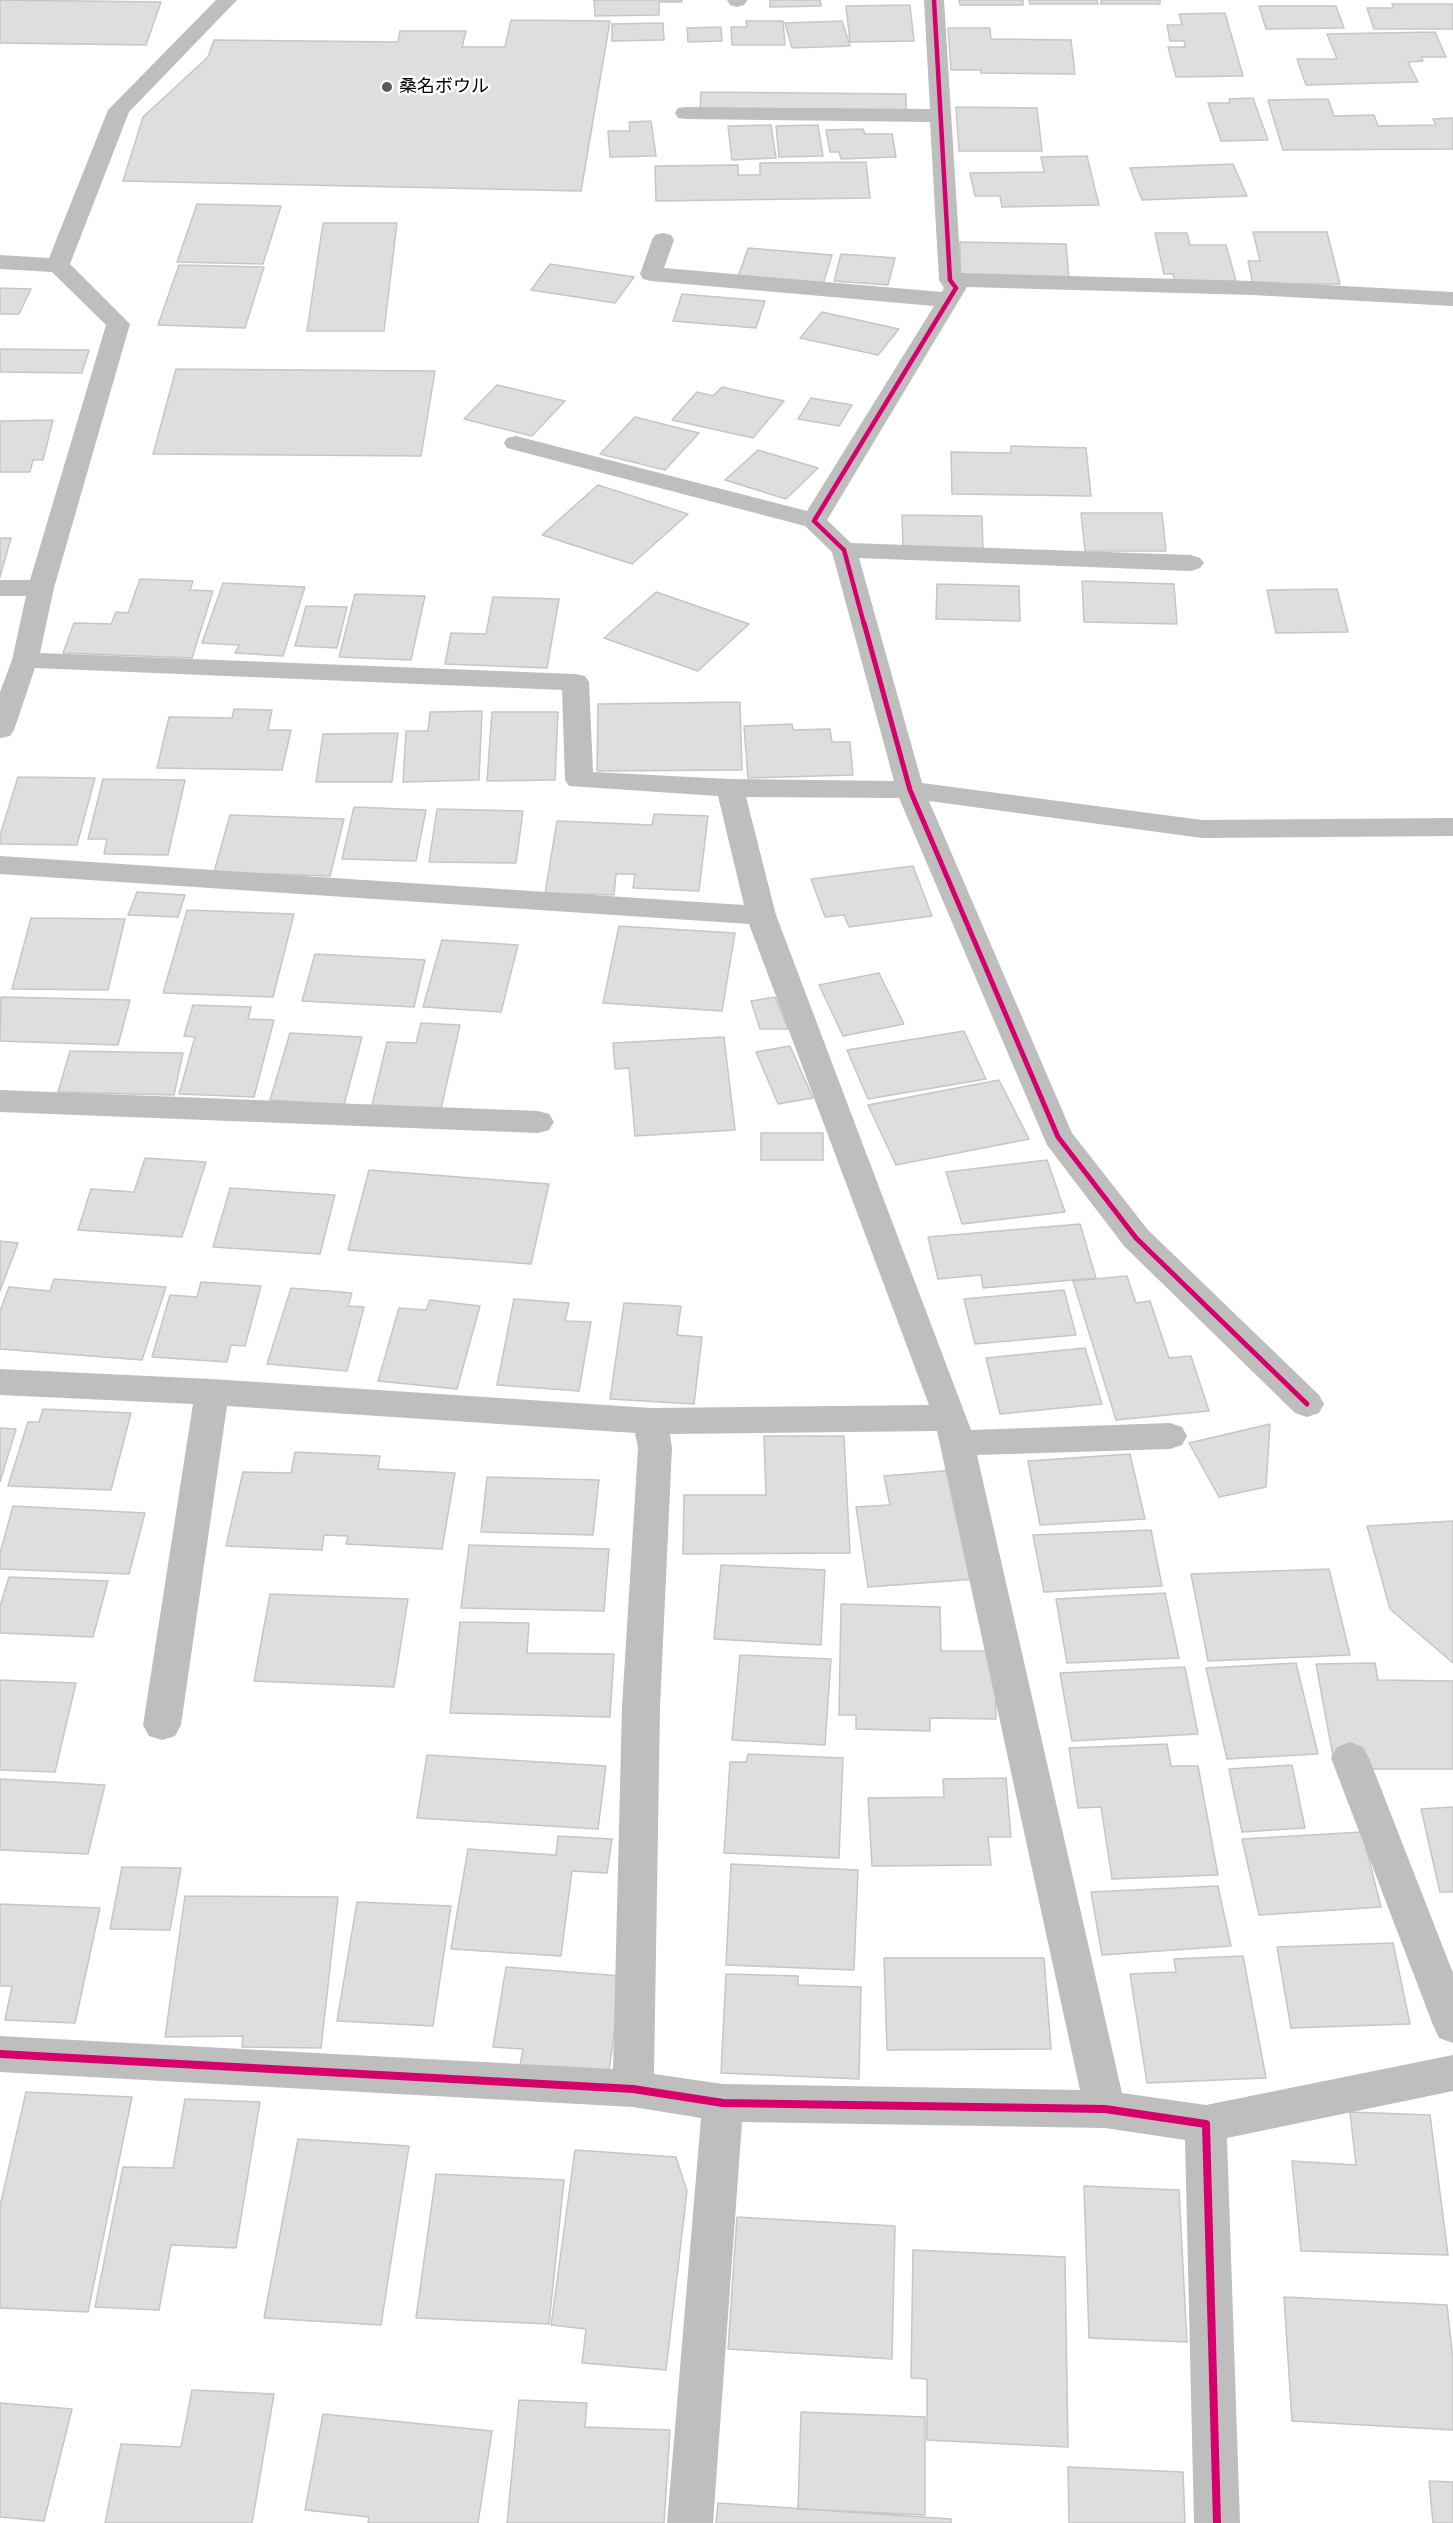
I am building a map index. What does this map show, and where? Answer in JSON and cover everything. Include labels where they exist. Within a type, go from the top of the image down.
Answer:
[{"type":"street","points":[[58,265],[119,110],[227,0]]},
{"type":"street","points":[[814,521],[949,290],[934,0]]},
{"type":"street","points":[[686,113],[941,116]]},
{"type":"street","points":[[663,240],[651,274],[949,290],[1252,288],[1453,299]]},
{"type":"street","points":[[0,262],[58,265],[118,324],[41,588],[25,660],[0,729]]},
{"type":"street","points":[[516,443],[814,521],[844,550],[909,790],[1058,1137],[1136,1238],[1307,1404]]},
{"type":"street","points":[[844,550],[1191,563]]},
{"type":"street","points":[[0,588],[41,588]]},
{"type":"street","points":[[25,660],[575,681],[579,780],[730,788],[909,790],[1202,829],[1453,826]]},
{"type":"street","points":[[730,788],[761,915],[954,1430],[1105,2109]]},
{"type":"street","points":[[0,865],[761,915]]},
{"type":"street","points":[[0,1101],[538,1122]]},
{"type":"street","points":[[0,1382],[212,1392],[651,1421],[1170,1436]]},
{"type":"street","points":[[162,1725],[212,1392]]},
{"type":"street","points":[[633,2089],[641,1707],[655,1448],[651,1421]]},
{"type":"street","points":[[1350,1758],[1453,2025]]},
{"type":"street","points":[[0,2054],[633,2089],[723,2103],[1105,2109],[1206,2124],[1453,2073]]},
{"type":"street","points":[[690,2523],[723,2103]]},
{"type":"street","points":[[1206,2124],[1217,2523]]},
{"type":"building","points":[[0,0],[161,2],[146,45],[0,43]]},
{"type":"building","points":[[594,0],[682,0],[682,2],[659,2],[659,15],[595,16]]},
{"type":"building","points":[[770,0],[820,0],[821,6],[770,7]]},
{"type":"building","points":[[959,0],[1023,0],[1023,5],[960,5]]},
{"type":"building","points":[[1029,0],[1097,0],[1098,4],[1030,4]]},
{"type":"building","points":[[1101,0],[1160,0],[1160,4],[1101,4]]},
{"type":"building","points":[[1392,4],[1453,4],[1453,29],[1374,29],[1367,8],[1393,8]]},
{"type":"building","points":[[910,5],[914,41],[850,42],[846,6]]},
{"type":"building","points":[[1259,6],[1336,6],[1344,28],[1266,29]]},
{"type":"building","points":[[1225,13],[1243,76],[1176,77],[1168,47],[1185,47],[1184,41],[1170,41],[1167,25],[1182,25],[1179,14]]},
{"type":"building","name":"桑名ボウル","points":[[511,20],[610,21],[581,191],[123,181],[143,117],[208,57],[214,40],[398,42],[400,31],[466,31],[462,47],[505,47]]},
{"type":"building","points":[[746,21],[783,21],[785,45],[732,45],[731,27],[747,27]]},
{"type":"building","points":[[842,21],[850,46],[792,48],[785,23]]},
{"type":"building","points":[[663,23],[664,40],[612,41],[612,24]]},
{"type":"building","points":[[721,27],[722,41],[688,42],[687,28]]},
{"type":"building","points":[[948,28],[990,28],[991,39],[1071,40],[1075,74],[981,73],[981,70],[951,70]]},
{"type":"building","points":[[1435,32],[1446,57],[1421,57],[1423,61],[1408,62],[1418,82],[1306,85],[1297,59],[1337,59],[1327,34]]},
{"type":"building","points":[[701,92],[906,94],[906,113],[700,111]]},
{"type":"building","points":[[1253,98],[1268,140],[1221,141],[1208,103],[1230,103],[1229,99]]},
{"type":"building","points":[[1328,99],[1334,116],[1374,115],[1378,126],[1436,125],[1433,119],[1453,118],[1453,149],[1283,150],[1268,100]]},
{"type":"building","points":[[956,107],[1037,108],[1042,151],[959,151]]},
{"type":"building","points":[[651,121],[656,156],[610,157],[608,131],[630,131],[629,122]]},
{"type":"building","points":[[771,125],[776,158],[732,160],[728,126]]},
{"type":"building","points":[[818,125],[823,156],[779,157],[776,126]]},
{"type":"building","points":[[863,129],[865,134],[892,134],[896,157],[841,159],[839,152],[830,152],[826,130]]},
{"type":"building","points":[[1087,156],[1099,205],[1002,207],[1000,196],[975,196],[970,173],[1044,172],[1041,157]]},
{"type":"building","points":[[866,162],[870,198],[656,201],[655,166],[738,165],[738,175],[760,175],[760,163]]},
{"type":"building","points":[[1233,164],[1247,196],[1142,200],[1130,168]]},
{"type":"building","points":[[197,204],[281,206],[263,264],[177,262]]},
{"type":"building","points":[[323,223],[397,223],[384,331],[307,331]]},
{"type":"building","points":[[1253,232],[1327,232],[1340,284],[1253,284],[1248,261],[1260,261]]},
{"type":"building","points":[[1155,233],[1187,233],[1190,245],[1226,245],[1236,281],[1175,282],[1173,274],[1164,274]]},
{"type":"building","points":[[960,242],[1066,244],[1069,278],[960,277]]},
{"type":"building","points":[[748,248],[832,255],[823,284],[738,277]]},
{"type":"building","points":[[841,254],[895,258],[888,285],[834,281]]},
{"type":"building","points":[[550,264],[634,277],[615,303],[531,290]]},
{"type":"building","points":[[179,265],[264,267],[245,328],[158,325]]},
{"type":"building","points":[[0,288],[31,289],[19,314],[0,314]]},
{"type":"building","points":[[682,294],[765,301],[756,328],[673,321]]},
{"type":"building","points":[[822,312],[899,329],[878,355],[800,338]]},
{"type":"building","points":[[0,349],[89,350],[82,373],[0,372]]},
{"type":"building","points":[[176,369],[435,371],[421,456],[153,454]]},
{"type":"building","points":[[497,385],[565,401],[532,436],[464,419]]},
{"type":"building","points":[[722,387],[784,401],[753,438],[672,420],[697,392],[713,396]]},
{"type":"building","points":[[811,398],[852,405],[839,426],[798,419]]},
{"type":"building","points":[[635,417],[699,433],[665,470],[600,454]]},
{"type":"building","points":[[53,420],[43,460],[33,460],[30,472],[0,472],[0,421]]},
{"type":"building","points":[[1011,446],[1086,448],[1091,496],[952,494],[951,452],[1011,453]]},
{"type":"building","points":[[758,450],[818,468],[786,499],[725,480]]},
{"type":"building","points":[[598,485],[688,514],[632,564],[542,535]]},
{"type":"building","points":[[1081,513],[1162,513],[1166,551],[1085,551]]},
{"type":"building","points":[[902,515],[982,516],[983,549],[903,547]]},
{"type":"building","points":[[0,538],[11,538],[0,577]]},
{"type":"building","points":[[140,579],[193,581],[190,590],[213,591],[192,658],[63,653],[74,623],[111,624],[116,612],[128,613]]},
{"type":"building","points":[[1082,581],[1174,584],[1177,624],[1084,622]]},
{"type":"building","points":[[223,583],[305,587],[283,656],[235,653],[239,645],[202,643]]},
{"type":"building","points":[[937,584],[1019,586],[1020,621],[936,619]]},
{"type":"building","points":[[1337,589],[1348,632],[1276,633],[1267,590]]},
{"type":"building","points":[[656,592],[749,624],[698,671],[604,638]]},
{"type":"building","points":[[355,594],[425,596],[411,660],[339,657]]},
{"type":"building","points":[[493,597],[559,599],[547,668],[445,664],[451,633],[486,634]]},
{"type":"building","points":[[306,606],[347,607],[337,648],[295,646]]},
{"type":"building","points":[[740,702],[742,770],[597,771],[598,704]]},
{"type":"building","points":[[234,709],[272,710],[268,730],[291,730],[282,770],[157,768],[169,717],[232,718]]},
{"type":"building","points":[[482,711],[479,780],[403,782],[406,731],[428,731],[430,712]]},
{"type":"building","points":[[492,712],[558,712],[555,780],[487,781]]},
{"type":"building","points":[[792,724],[793,730],[830,729],[832,742],[850,742],[853,775],[748,778],[744,726]]},
{"type":"building","points":[[398,733],[392,782],[316,782],[323,734]]},
{"type":"building","points":[[18,777],[95,778],[77,845],[0,844],[0,835]]},
{"type":"building","points":[[103,779],[185,780],[168,855],[104,854],[107,839],[88,839]]},
{"type":"building","points":[[354,807],[426,810],[416,861],[342,859]]},
{"type":"building","points":[[437,809],[523,811],[516,863],[429,862]]},
{"type":"building","points":[[654,814],[708,816],[699,891],[633,888],[635,874],[616,874],[614,895],[545,893],[557,821],[652,825]]},
{"type":"building","points":[[230,815],[344,819],[330,876],[214,872]]},
{"type":"building","points":[[913,866],[932,916],[849,927],[844,915],[825,917],[811,879]]},
{"type":"building","points":[[137,892],[185,895],[178,917],[128,915]]},
{"type":"building","points":[[187,910],[294,914],[273,997],[163,993]]},
{"type":"building","points":[[31,918],[125,919],[108,990],[12,989]]},
{"type":"building","points":[[619,926],[735,933],[722,1011],[603,1003]]},
{"type":"building","points":[[442,940],[518,945],[501,1012],[423,1007]]},
{"type":"building","points":[[315,954],[425,960],[414,1007],[302,1001]]},
{"type":"building","points":[[879,973],[904,1024],[843,1036],[819,985]]},
{"type":"building","points":[[1,997],[130,1000],[118,1045],[0,1041]]},
{"type":"building","points":[[775,997],[788,1029],[760,1029],[751,1001]]},
{"type":"building","points":[[193,1005],[251,1007],[248,1019],[274,1020],[254,1097],[179,1094],[195,1037],[184,1036]]},
{"type":"building","points":[[421,1023],[460,1025],[441,1109],[372,1105],[387,1042],[416,1043]]},
{"type":"building","points":[[964,1031],[986,1079],[868,1099],[847,1050]]},
{"type":"building","points":[[290,1033],[362,1037],[344,1105],[270,1100]]},
{"type":"building","points":[[724,1037],[735,1130],[635,1136],[629,1068],[615,1069],[613,1043]]},
{"type":"building","points":[[790,1046],[813,1098],[778,1104],[756,1052]]},
{"type":"building","points":[[70,1051],[183,1053],[174,1095],[58,1092]]},
{"type":"building","points":[[999,1080],[1029,1139],[896,1165],[868,1105]]},
{"type":"building","points":[[761,1133],[823,1133],[823,1160],[761,1160]]},
{"type":"building","points":[[145,1158],[206,1162],[182,1237],[78,1230],[91,1189],[134,1192]]},
{"type":"building","points":[[1047,1160],[1065,1212],[962,1224],[946,1172]]},
{"type":"building","points":[[369,1170],[549,1184],[531,1264],[348,1250]]},
{"type":"building","points":[[230,1188],[335,1195],[320,1254],[213,1247]]},
{"type":"building","points":[[1080,1224],[1096,1278],[983,1288],[981,1275],[938,1279],[928,1237]]},
{"type":"building","points":[[0,1241],[18,1243],[0,1291]]},
{"type":"building","points":[[1127,1276],[1136,1303],[1150,1301],[1169,1358],[1191,1356],[1209,1411],[1116,1420],[1073,1281]]},
{"type":"building","points":[[54,1279],[166,1287],[142,1360],[0,1349],[0,1311],[9,1287],[50,1291]]},
{"type":"building","points":[[201,1282],[261,1286],[245,1346],[231,1345],[227,1362],[152,1357],[170,1295],[197,1297]]},
{"type":"building","points":[[291,1288],[352,1293],[348,1306],[364,1307],[347,1371],[267,1364]]},
{"type":"building","points":[[1064,1290],[1076,1335],[975,1344],[964,1299]]},
{"type":"building","points":[[514,1299],[569,1303],[565,1321],[591,1322],[579,1391],[497,1385]]},
{"type":"building","points":[[430,1300],[480,1306],[457,1389],[378,1381],[399,1308],[426,1310]]},
{"type":"building","points":[[624,1303],[681,1306],[677,1335],[702,1337],[694,1404],[610,1399]]},
{"type":"building","points":[[1085,1348],[1102,1404],[1000,1414],[986,1358]]},
{"type":"building","points":[[43,1409],[131,1413],[111,1490],[8,1486],[28,1422],[39,1422]]},
{"type":"building","points":[[1270,1424],[1266,1487],[1219,1497],[1189,1443]]},
{"type":"building","points":[[0,1428],[16,1429],[0,1482]]},
{"type":"building","points":[[764,1436],[844,1436],[850,1553],[683,1554],[684,1495],[766,1495]]},
{"type":"building","points":[[295,1452],[380,1456],[378,1469],[455,1473],[442,1549],[346,1544],[348,1536],[324,1535],[322,1550],[226,1546],[243,1472],[291,1473]]},
{"type":"building","points":[[1130,1454],[1145,1519],[1040,1525],[1028,1461]]},
{"type":"building","points":[[955,1470],[976,1579],[868,1587],[856,1507],[890,1505],[884,1476]]},
{"type":"building","points":[[487,1477],[599,1480],[593,1535],[481,1532]]},
{"type":"building","points":[[13,1506],[145,1513],[129,1574],[0,1569],[0,1553]]},
{"type":"building","points":[[1453,1521],[1453,1663],[1390,1609],[1367,1526]]},
{"type":"building","points":[[1151,1530],[1162,1586],[1044,1592],[1033,1535]]},
{"type":"building","points":[[469,1545],[609,1549],[604,1611],[461,1608]]},
{"type":"building","points":[[721,1565],[825,1570],[821,1645],[714,1639]]},
{"type":"building","points":[[1329,1569],[1350,1655],[1208,1661],[1191,1574]]},
{"type":"building","points":[[9,1577],[108,1581],[93,1637],[0,1633],[0,1606]]},
{"type":"building","points":[[1165,1593],[1179,1658],[1067,1663],[1056,1599]]},
{"type":"building","points":[[270,1594],[408,1599],[394,1687],[254,1681]]},
{"type":"building","points":[[841,1604],[940,1607],[941,1651],[995,1651],[996,1719],[930,1718],[930,1731],[856,1729],[856,1715],[839,1715]]},
{"type":"building","points":[[460,1622],[529,1623],[527,1653],[614,1654],[610,1717],[450,1713]]},
{"type":"building","points":[[740,1655],[831,1659],[825,1745],[732,1740]]},
{"type":"building","points":[[1296,1663],[1318,1754],[1227,1759],[1206,1668]]},
{"type":"building","points":[[1375,1663],[1378,1680],[1453,1681],[1453,1769],[1362,1769],[1333,1756],[1316,1664]]},
{"type":"building","points":[[1185,1667],[1198,1734],[1072,1741],[1060,1673]]},
{"type":"building","points":[[0,1680],[76,1683],[55,1772],[0,1770]]},
{"type":"building","points":[[1167,1744],[1171,1766],[1198,1766],[1218,1875],[1112,1879],[1101,1807],[1078,1808],[1069,1748]]},
{"type":"building","points":[[748,1754],[843,1758],[839,1858],[724,1853],[730,1762],[746,1762]]},
{"type":"building","points":[[427,1755],[606,1766],[598,1829],[417,1818]]},
{"type":"building","points":[[1292,1765],[1305,1828],[1242,1832],[1229,1769]]},
{"type":"building","points":[[1006,1778],[1011,1837],[988,1837],[991,1865],[872,1866],[868,1798],[944,1797],[943,1779]]},
{"type":"building","points":[[0,1779],[105,1785],[88,1854],[0,1850]]},
{"type":"building","points":[[1453,1807],[1453,1892],[1440,1892],[1421,1809]]},
{"type":"building","points":[[1362,1832],[1381,1907],[1259,1915],[1242,1839]]},
{"type":"building","points":[[558,1836],[612,1839],[607,1873],[572,1871],[561,1956],[451,1949],[468,1849],[556,1855]]},
{"type":"building","points":[[731,1864],[858,1870],[854,1970],[726,1965]]},
{"type":"building","points":[[122,1867],[181,1868],[170,1930],[110,1929]]},
{"type":"building","points":[[1218,1886],[1231,1946],[1102,1955],[1091,1892]]},
{"type":"building","points":[[185,1896],[338,1897],[321,2048],[242,2047],[243,2036],[165,2037]]},
{"type":"building","points":[[357,1902],[451,1906],[433,2026],[337,2021]]},
{"type":"building","points":[[0,1904],[100,1908],[75,2023],[5,2020],[12,1986],[0,1986]]},
{"type":"building","points":[[1393,1943],[1410,2024],[1291,2028],[1277,1947]]},
{"type":"building","points":[[1243,1956],[1266,2078],[1147,2083],[1130,1974],[1176,1972],[1174,1959]]},
{"type":"building","points":[[884,1958],[1044,1958],[1051,2049],[887,2050]]},
{"type":"building","points":[[506,1967],[622,1976],[608,2078],[519,2071],[523,2049],[493,2047]]},
{"type":"building","points":[[726,1974],[798,1976],[798,1985],[861,1987],[859,2079],[721,2073]]},
{"type":"building","points":[[26,2092],[132,2097],[88,2312],[0,2308],[0,2206]]},
{"type":"building","points":[[185,2099],[260,2102],[236,2248],[171,2245],[159,2310],[95,2307],[123,2167],[173,2168]]},
{"type":"building","points":[[1350,2112],[1430,2115],[1448,2255],[1301,2251],[1292,2161],[1356,2165]]},
{"type":"building","points":[[298,2139],[409,2146],[381,2325],[264,2318]]},
{"type":"building","points":[[575,2150],[676,2157],[687,2191],[666,2370],[582,2363],[586,2329],[551,2325]]},
{"type":"building","points":[[436,2174],[564,2180],[549,2324],[416,2318]]},
{"type":"building","points":[[1084,2186],[1179,2190],[1187,2342],[1089,2338]]},
{"type":"building","points":[[737,2217],[895,2226],[892,2359],[728,2349]]},
{"type":"building","points":[[913,2250],[1065,2257],[1068,2447],[927,2440],[927,2379],[911,2378]]},
{"type":"building","points":[[1284,2297],[1447,2305],[1453,2360],[1453,2430],[1292,2421]]},
{"type":"building","points":[[192,2390],[274,2394],[252,2523],[105,2523],[121,2444],[181,2447]]},
{"type":"building","points":[[519,2400],[587,2403],[585,2427],[670,2430],[664,2523],[507,2523]]},
{"type":"building","points":[[0,2403],[72,2409],[44,2521],[0,2517]]},
{"type":"building","points":[[801,2412],[925,2417],[925,2515],[798,2509]]},
{"type":"building","points":[[323,2414],[492,2431],[478,2523],[368,2523],[369,2517],[305,2510]]},
{"type":"building","points":[[1068,2467],[1183,2472],[1185,2523],[1069,2523]]},
{"type":"building","points":[[1429,2481],[1453,2482],[1453,2523],[1433,2523]]},
{"type":"building","points":[[718,2503],[951,2519],[951,2523],[716,2523]]},
{"type":"cycle path","points":[[934,0],[950,280],[956,288],[814,521],[844,550],[910,790],[1058,1137],[1136,1238],[1307,1404]]},
{"type":"cycle path","points":[[0,2054],[633,2089],[723,2103],[1105,2109],[1206,2124],[1217,2523]]},
{"type":"place","name":"桑名ボウル","points":[[387,87]]}]
